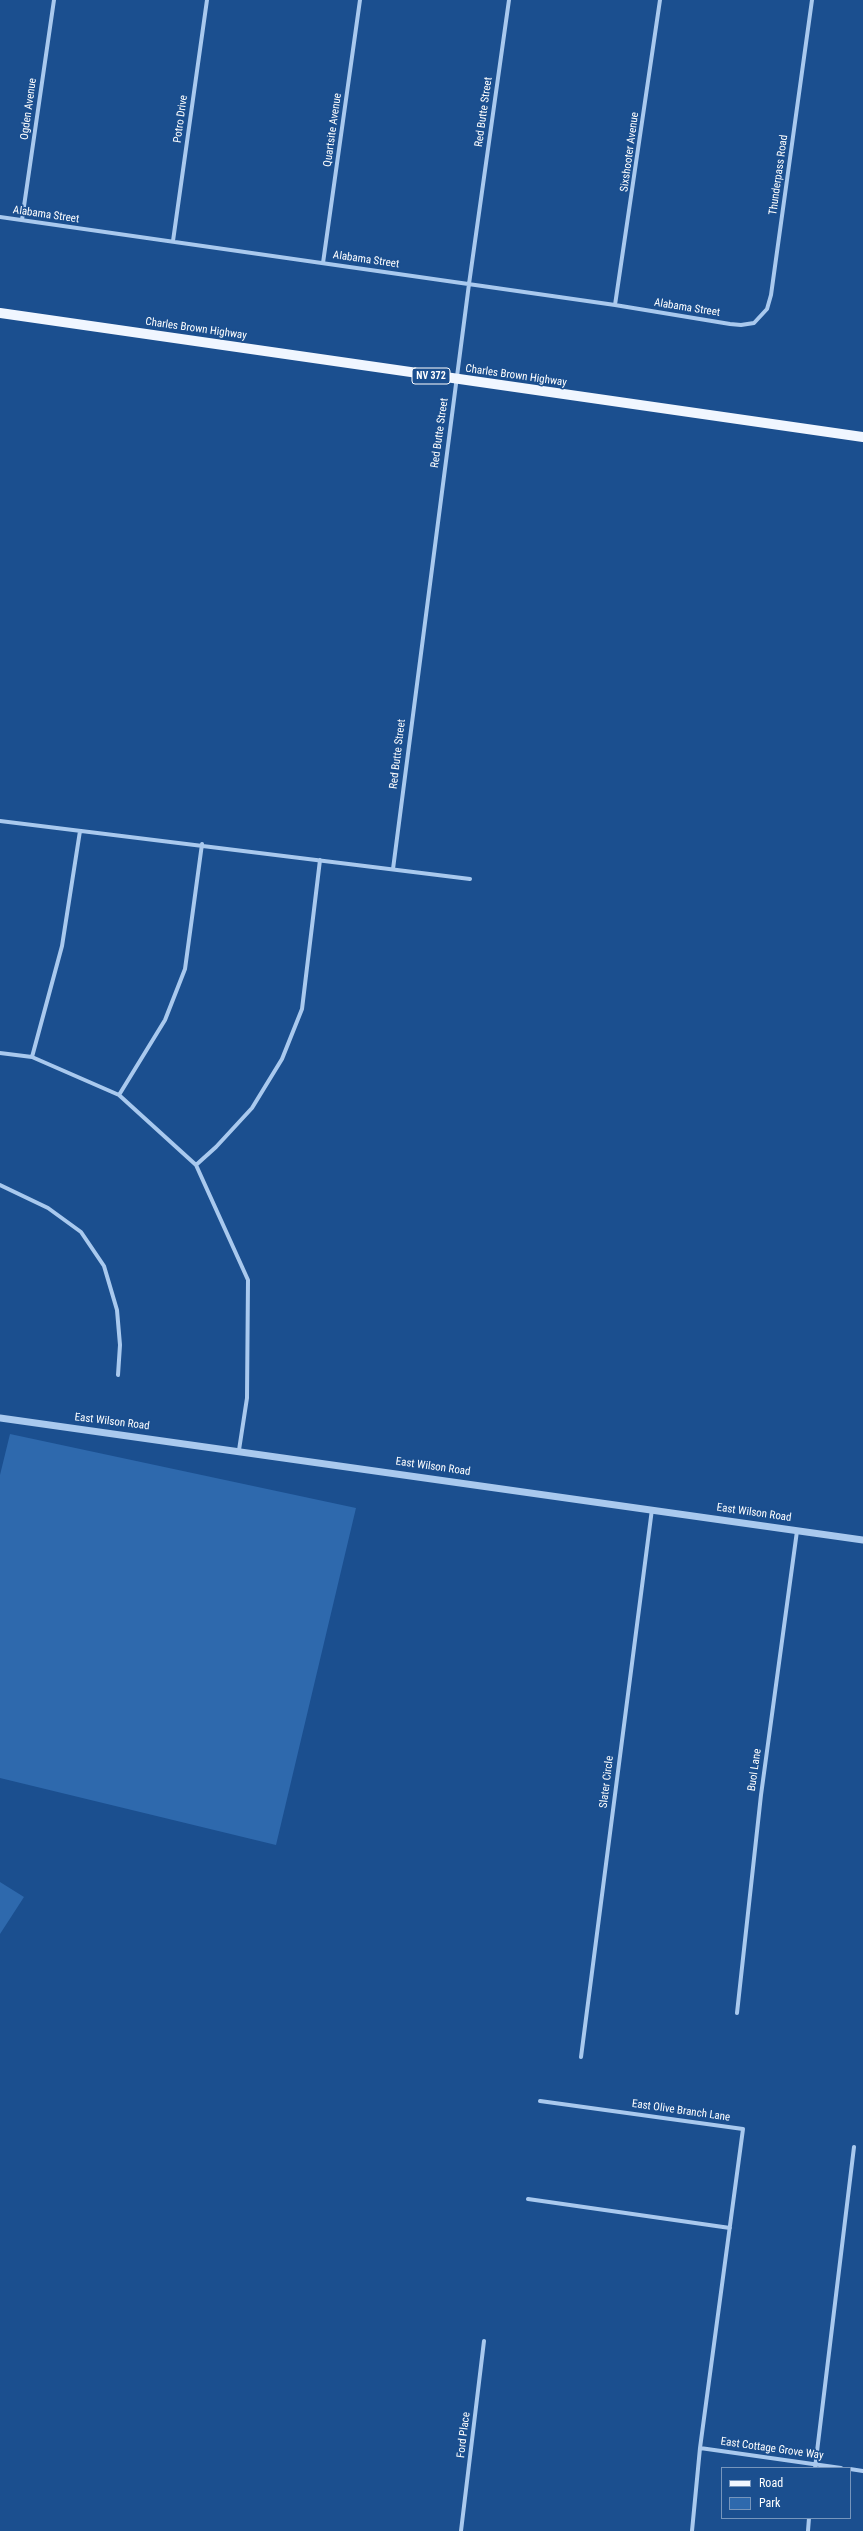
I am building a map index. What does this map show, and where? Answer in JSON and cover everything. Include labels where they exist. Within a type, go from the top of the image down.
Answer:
[{"type":"main road","name":"Charles Brown Highway","points":[[0,313],[457,380],[863,437]]},
{"type":"street","name":"Ogden Avenue","points":[[22,220],[54,0]]},
{"type":"street","name":"Potro Drive","points":[[173,241],[207,0]]},
{"type":"street","name":"Quartsite Avenue","points":[[323,263],[360,0]]},
{"type":"street","name":"Red Butte Street","points":[[393,869],[469,284],[509,0]]},
{"type":"street","name":"Sixshooter Avenue","points":[[616,305],[660,0]]},
{"type":"street","name":"Thunderpass Road","points":[[730,324],[741,325],[759,319],[767,308],[771,295],[812,0]]},
{"type":"street","name":"Alabama Street","points":[[0,217],[616,305],[730,324]]},
{"type":"street","points":[[0,820],[80,831],[202,844],[470,879]]},
{"type":"street","points":[[32,1057],[62,946],[80,831]]},
{"type":"street","points":[[119,1096],[165,1020],[185,969],[202,844]]},
{"type":"street","points":[[196,1165],[252,1108],[282,1059],[302,1009],[320,860]]},
{"type":"street","points":[[0,1053],[32,1057],[119,1096],[196,1165],[248,1280],[247,1398],[239,1450]]},
{"type":"street","points":[[0,1185],[48,1208],[81,1232],[104,1266],[117,1310],[120,1345],[118,1375]]},
{"type":"street","name":"East Wilson Road","points":[[0,1418],[239,1450],[863,1540]]},
{"type":"street","name":"Slater Circle","points":[[581,2057],[652,1509]]},
{"type":"street","name":"Buol Lane","points":[[737,2013],[760,1795],[797,1530]]},
{"type":"street","name":"East Olive Branch Lane","points":[[540,2101],[743,2129],[730,2228]]},
{"type":"street","points":[[816,2466],[854,2147]]},
{"type":"street","points":[[528,2199],[730,2228],[700,2448],[692,2531]]},
{"type":"street","name":"Ford Place","points":[[461,2531],[484,2342]]},
{"type":"street","name":"East Cottage Grove Way","points":[[700,2448],[828,2467]]},
{"type":"street","points":[[851,2469],[863,2471]]},
{"type":"street","points":[[808,2531],[809,2519]]},
{"type":"green space","points":[[10,1434],[356,1508],[276,1845],[0,1778],[0,1475]]},
{"type":"green space","points":[[0,1882],[24,1897],[0,1934]]}]
